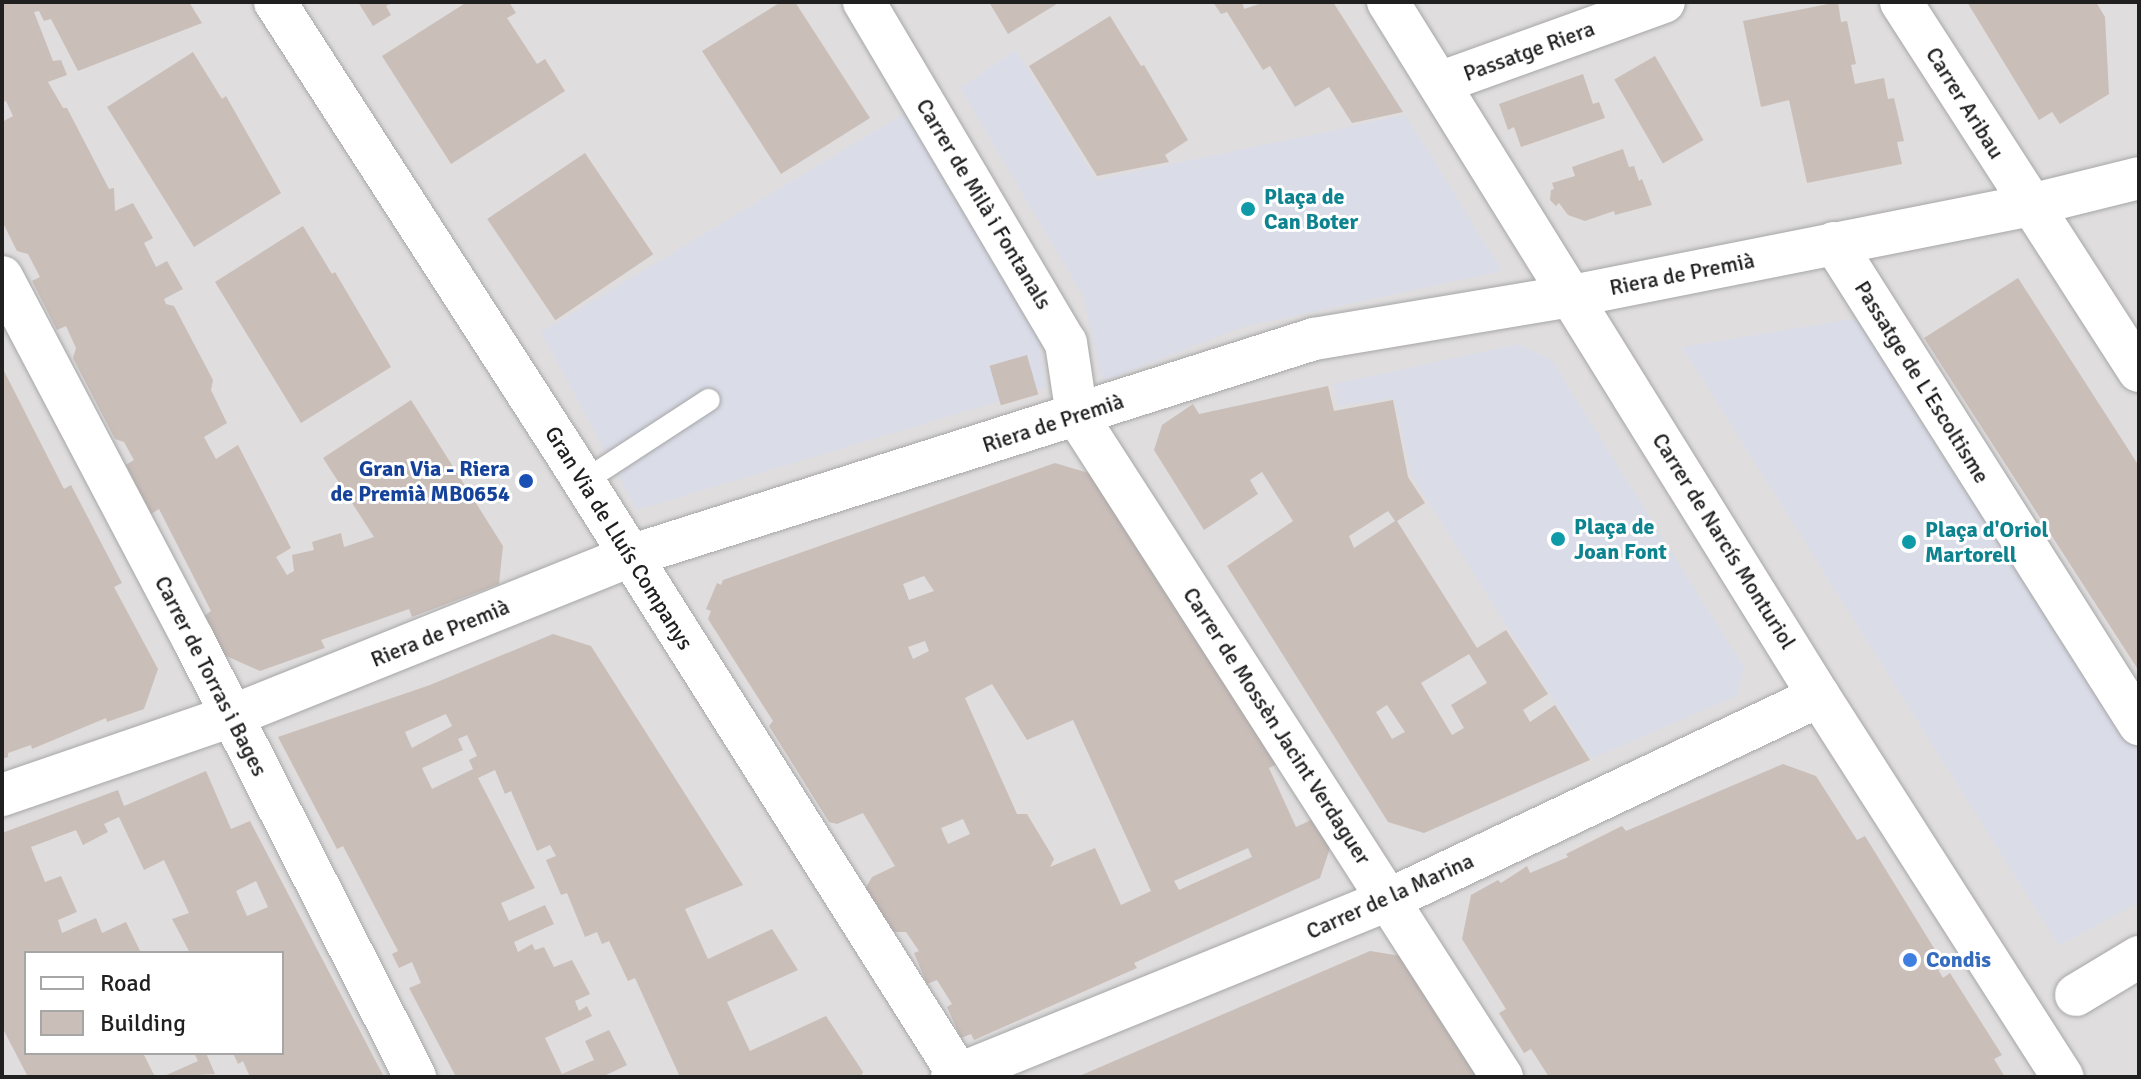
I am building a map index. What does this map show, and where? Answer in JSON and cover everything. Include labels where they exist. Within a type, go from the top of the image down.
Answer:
[{"type":"street","name":"Gran Via de Lluís Companys","points":[[275,2],[630,556],[957,1076]]},
{"type":"street","name":"Carrer de Milà i Fontanals","points":[[864,2],[1066,343],[1077,416]]},
{"type":"street","name":"Carrer de Narcís Monturiol","points":[[1388,2],[1819,696],[2063,1077]]},
{"type":"street","name":"Passatge Riera","points":[[1439,83],[1664,2]]},
{"type":"street","name":"Carrer Aribau","points":[[1901,2],[2139,371]]},
{"type":"street","name":"Riera de Premià","points":[[2,795],[232,716],[630,556],[1314,339],[1572,296],[2030,205],[2139,178]]},
{"type":"street","name":"Passatge de L'Escoltisme","points":[[1834,243],[2139,724]]},
{"type":"street","name":"Carrer de Torras i Bages","points":[[2,277],[232,716],[415,1077]]},
{"type":"street","name":"Carrer de Mossèn Jacint Verdaguer","points":[[1077,416],[1502,1077]]},
{"type":"street","name":"Carrer de la Marina","points":[[957,1076],[1388,900],[1819,696]]},
{"type":"street","points":[[2076,995],[2139,957]]},
{"type":"lane","points":[[583,482],[709,400]]},
{"type":"shaded area","points":[[2,2],[2139,2],[2139,1077],[2,1077]]},
{"type":"shaded area","name":"Plaça de Can Boter","points":[[1016,50],[1096,180],[1406,115],[1502,271],[1243,327],[1103,381],[1083,296],[960,88]]},
{"type":"shaded area","points":[[910,110],[1035,317],[1046,387],[637,510],[541,332]]},
{"type":"shaded area","name":"Plaça d'Oriol Martorell","points":[[1866,317],[2139,737],[2139,902],[2059,946],[1682,347]]},
{"type":"shaded area","name":"Plaça de Joan Font","points":[[1518,344],[1551,359],[1744,667],[1737,696],[1591,759],[1412,476],[1394,398],[1338,406],[1334,384]]},
{"type":"building","points":[[2,2],[189,2],[202,23],[78,71],[51,19],[44,21],[39,11],[34,12],[53,61],[61,60],[67,75],[48,82],[63,108],[67,108],[109,189],[114,188],[115,211],[133,203],[153,238],[144,243],[156,267],[167,261],[183,289],[164,299],[166,304],[174,306],[213,380],[211,390],[227,423],[204,437],[216,459],[238,445],[291,548],[276,557],[287,575],[294,571],[292,555],[314,550],[312,542],[341,533],[344,547],[374,537],[323,458],[411,400],[503,546],[499,584],[412,617],[409,609],[321,640],[325,648],[260,671],[224,655],[204,616],[211,611],[159,509],[151,514],[126,465],[134,460],[124,442],[115,439],[73,358],[76,348],[66,326],[57,330],[32,281],[40,277],[28,254],[17,251],[2,221],[2,122],[13,116],[6,101],[2,102]]},
{"type":"building","points":[[358,2],[393,2],[386,6],[391,15],[373,26]]},
{"type":"building","points":[[467,2],[509,2],[516,13],[507,18],[537,64],[545,59],[565,91],[451,164],[382,56]]},
{"type":"building","points":[[781,2],[795,2],[870,118],[781,174],[702,51]]},
{"type":"building","points":[[989,2],[1060,2],[1008,34]]},
{"type":"building","points":[[1213,2],[1242,2],[1244,9],[1265,2],[1333,2],[1403,112],[1352,123],[1329,87],[1295,107],[1270,66],[1263,70],[1227,12],[1221,14]]},
{"type":"building","points":[[1838,2],[1841,22],[1847,21],[1856,64],[1851,65],[1855,84],[1884,78],[1888,99],[1894,98],[1904,141],[1897,142],[1902,164],[1807,183],[1789,100],[1761,107],[1743,21]]},
{"type":"building","points":[[1967,2],[2096,2],[2105,17],[2109,94],[2060,124],[2052,112],[2039,120]]},
{"type":"building","points":[[1110,16],[1141,66],[1144,65],[1188,140],[1165,155],[1169,162],[1097,176],[1029,66]]},
{"type":"building","points":[[193,52],[222,99],[226,96],[281,193],[194,247],[107,107]]},
{"type":"building","points":[[1655,56],[1704,140],[1663,164],[1614,80]]},
{"type":"building","points":[[1583,74],[1593,104],[1599,102],[1605,118],[1521,147],[1514,127],[1508,130],[1499,104]]},
{"type":"building","points":[[1623,149],[1629,167],[1634,166],[1639,181],[1642,179],[1652,205],[1615,215],[1614,211],[1585,221],[1568,215],[1559,203],[1556,206],[1550,200],[1551,190],[1554,189],[1552,183],[1575,176],[1572,167]]},
{"type":"building","points":[[585,153],[653,254],[555,320],[487,219]]},
{"type":"building","points":[[303,226],[332,274],[335,272],[391,367],[301,423],[215,282]]},
{"type":"building","points":[[2018,278],[2139,466],[2139,671],[1924,338]]},
{"type":"building","points":[[1027,355],[1038,394],[1001,405],[990,366]]},
{"type":"building","points":[[2,367],[64,489],[71,485],[122,583],[114,587],[158,669],[144,709],[107,722],[106,718],[32,749],[31,745],[8,753],[8,757],[2,759]]},
{"type":"building","points":[[1328,386],[1334,411],[1393,400],[1408,477],[1425,503],[1397,521],[1477,648],[1506,630],[1548,694],[1523,710],[1530,722],[1555,705],[1590,760],[1424,833],[1388,822],[1227,566],[1293,521],[1262,472],[1250,480],[1258,494],[1204,530],[1154,450],[1162,425],[1193,404],[1199,414]],"holes":[[[1388,511],[1395,521],[1354,548],[1349,536]],[[1469,654],[1487,683],[1451,705],[1464,728],[1452,735],[1421,683]],[[1387,705],[1405,732],[1392,739],[1376,712]]]},
{"type":"building","points":[[1055,463],[1095,475],[1277,764],[1269,768],[1296,827],[1311,820],[1330,848],[1320,878],[1134,963],[1137,968],[974,1040],[971,1034],[961,1038],[947,1007],[952,1004],[937,980],[927,984],[914,953],[919,951],[906,932],[893,932],[865,889],[872,877],[895,866],[863,813],[837,824],[829,822],[769,726],[773,721],[708,619],[711,611],[706,609],[717,583],[721,585],[723,580]],"holes":[[[924,576],[934,591],[909,600],[903,584]],[[925,641],[929,651],[913,659],[908,647]],[[992,684],[1027,740],[1073,720],[1151,891],[1121,905],[1095,848],[1050,867],[1054,859],[1027,814],[1017,814],[965,698]],[[963,819],[970,834],[948,844],[941,828]],[[1248,848],[1252,857],[1179,890],[1174,881]]]},
{"type":"building","points":[[553,634],[591,646],[743,885],[685,909],[708,959],[772,929],[798,970],[727,1002],[750,1051],[826,1016],[863,1072],[861,1077],[680,1077],[635,978],[628,981],[609,941],[602,944],[597,932],[585,937],[567,893],[561,895],[546,860],[556,856],[550,845],[537,851],[511,791],[505,794],[495,770],[478,778],[535,888],[501,903],[509,921],[545,905],[554,924],[514,942],[518,952],[532,944],[535,950],[544,947],[554,967],[572,960],[590,994],[575,1001],[579,1011],[587,1006],[592,1016],[545,1038],[562,1074],[594,1060],[585,1041],[609,1030],[627,1065],[602,1077],[456,1077],[409,988],[421,983],[412,962],[399,968],[392,954],[398,951],[343,846],[337,849],[278,737],[430,685]],"holes":[[[446,714],[452,726],[412,748],[405,732]],[[467,735],[477,756],[469,760],[473,769],[432,789],[422,768],[463,750],[458,739]]]},
{"type":"building","points":[[1783,764],[1816,776],[1857,840],[1865,836],[1937,953],[1931,957],[1943,978],[1950,973],[2002,1055],[1994,1059],[2005,1077],[1549,1077],[1531,1049],[1524,1053],[1499,1013],[1506,1009],[1462,939],[1471,895],[1498,880],[1501,883],[1527,866],[1530,873],[1568,857],[1566,854],[1622,826],[1626,831]]},
{"type":"building","points":[[206,771],[231,829],[250,821],[384,1077],[250,1077],[243,1061],[238,1064],[234,1055],[284,1055],[284,951],[189,951],[172,919],[189,913],[164,860],[144,870],[119,817],[104,824],[108,832],[83,845],[76,830],[31,847],[45,882],[61,876],[77,912],[58,920],[62,933],[96,918],[102,933],[126,922],[140,951],[24,951],[24,1055],[144,1055],[155,1077],[28,1077],[2,1027],[2,833],[118,790],[124,806]],"holes":[[[256,881],[268,907],[247,916],[236,891]]]},
{"type":"building","points":[[1370,951],[1401,956],[1477,1077],[1077,1077]]},
{"type":"building","points":[[195,1055],[207,1055],[215,1074],[162,1077],[198,1061]]},
{"type":"place","name":"Plaça de Can Boter","points":[[1248,209]]},
{"type":"place","name":"Gran Via - Riera de Premià MB0654","points":[[526,481]]},
{"type":"place","name":"Plaça de Joan Font","points":[[1558,539]]},
{"type":"place","name":"Plaça d'Oriol Martorell","points":[[1909,542]]},
{"type":"place","name":"Condis","points":[[1910,960]]}]
